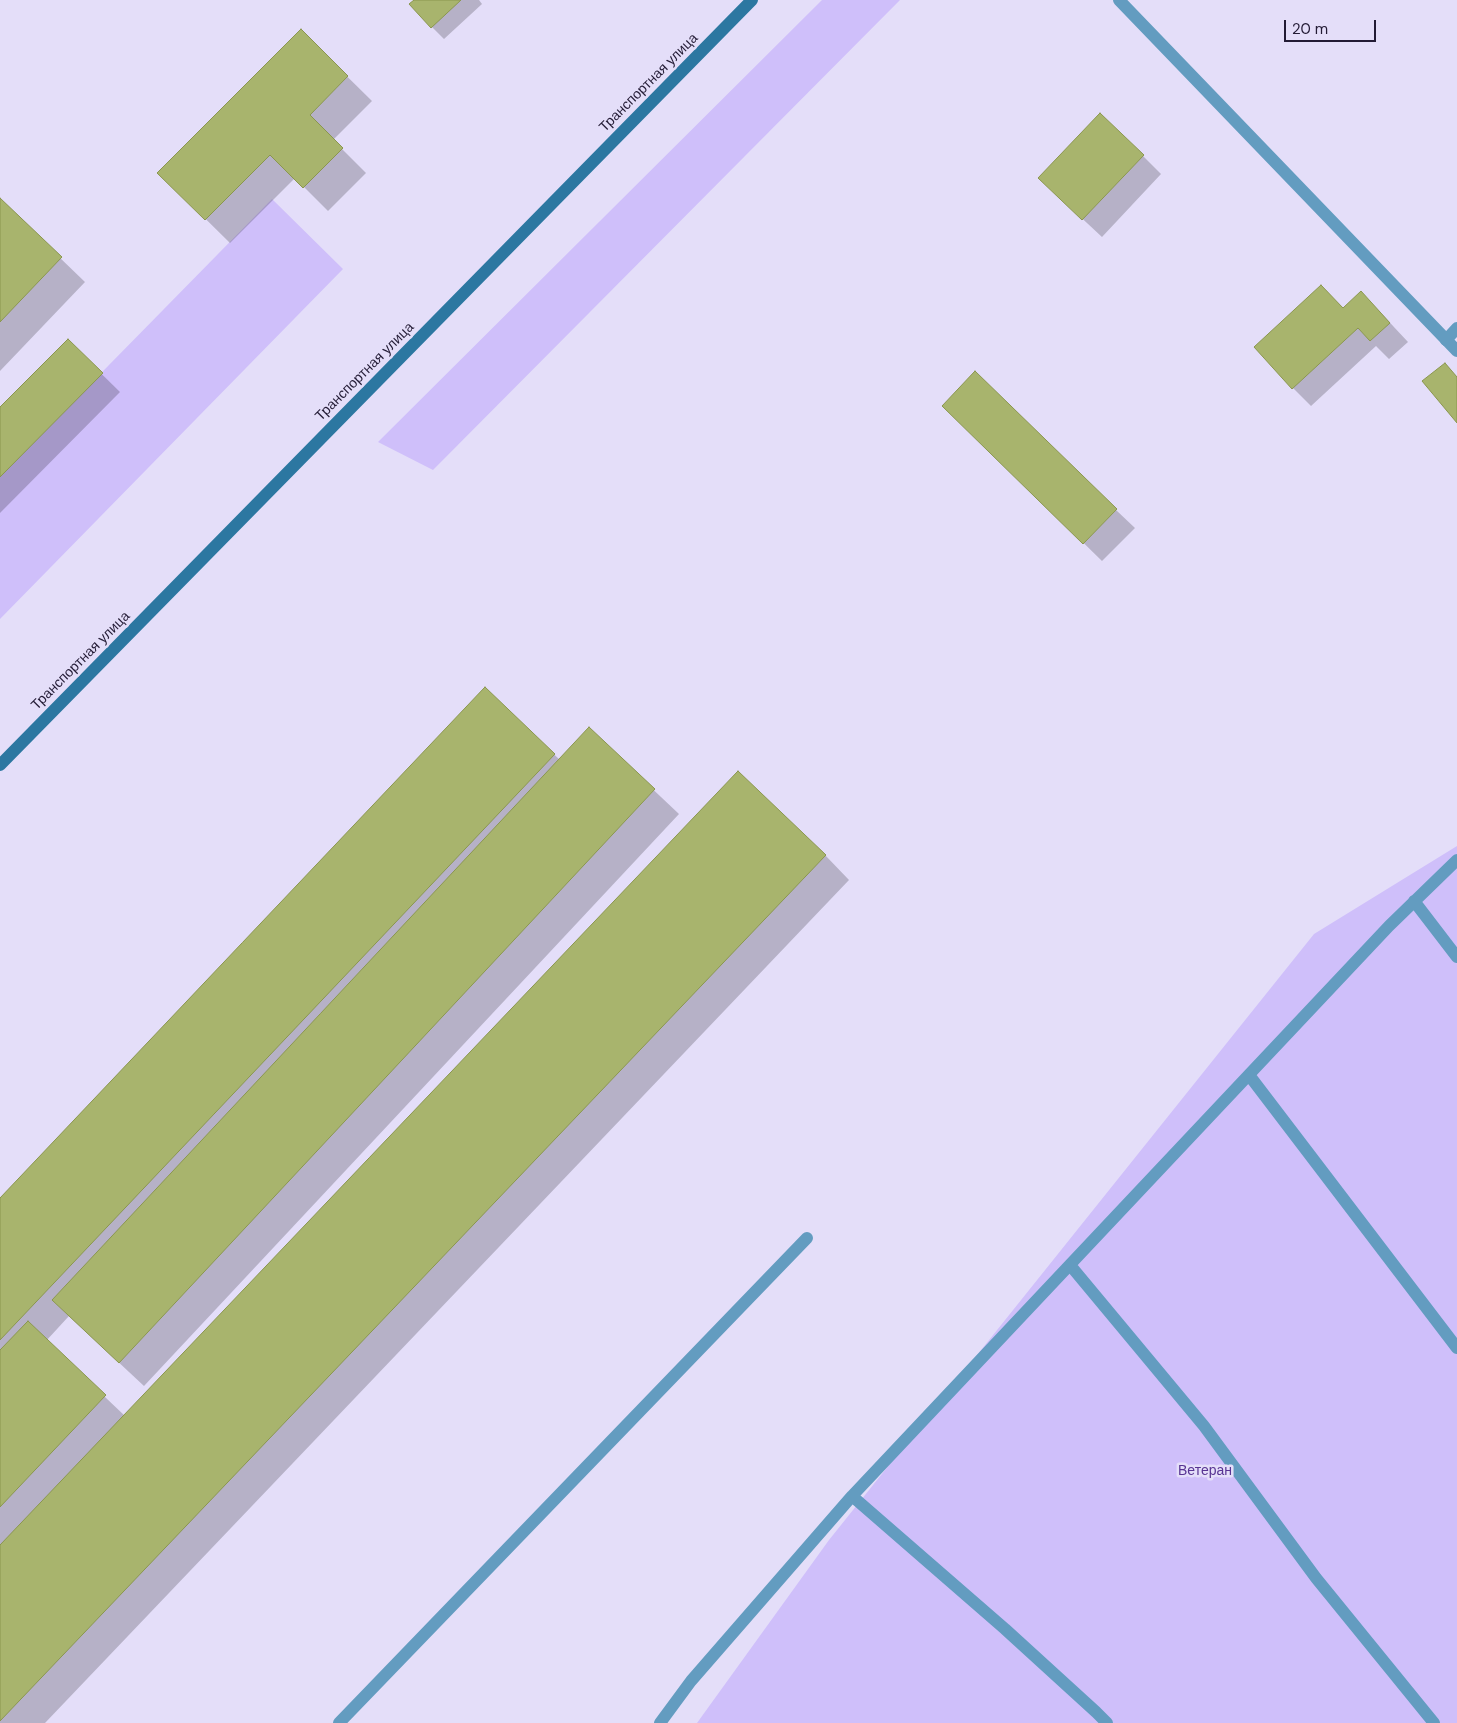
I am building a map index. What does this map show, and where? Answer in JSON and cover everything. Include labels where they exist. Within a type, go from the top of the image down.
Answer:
[{"type":"main road","name":"Транспортная улица","points":[[0,765],[752,0]]},
{"type":"street","points":[[1119,0],[1457,351]]},
{"type":"street","points":[[1446,340],[1457,328]]},
{"type":"street","points":[[660,1723],[691,1681],[852,1496],[1414,901],[1457,860]]},
{"type":"street","points":[[1414,901],[1457,957]]},
{"type":"street","points":[[1249,1075],[1457,1348]]},
{"type":"street","points":[[339,1723],[807,1238]]},
{"type":"street","points":[[1070,1265],[1204,1426],[1316,1578],[1434,1723]]},
{"type":"street","points":[[852,1496],[1005,1629],[1107,1723]]},
{"type":"green space","points":[[822,0],[900,0],[433,470],[378,442]]},
{"type":"green space","points":[[272,199],[343,269],[0,619],[0,476]]},
{"type":"green space","name":"Ветеран","points":[[1457,846],[1457,1723],[697,1723],[829,1540],[1314,934]]},
{"type":"building","points":[[414,0],[461,0],[431,28],[409,4]]},
{"type":"building","points":[[301,29],[348,76],[310,115],[343,148],[303,188],[270,155],[205,220],[157,173]]},
{"type":"building","points":[[1100,113],[1144,155],[1082,220],[1038,178]]},
{"type":"building","points":[[0,198],[62,257],[0,322]]},
{"type":"building","points":[[1321,285],[1343,308],[1361,291],[1390,323],[1370,341],[1358,328],[1292,389],[1254,347]]},
{"type":"building","points":[[68,339],[103,373],[0,477],[0,407]]},
{"type":"building","points":[[1445,363],[1457,377],[1457,423],[1422,381]]},
{"type":"building","points":[[975,371],[1117,509],[1083,544],[942,406]]},
{"type":"building","points":[[485,687],[555,754],[0,1340],[0,1198]]},
{"type":"building","points":[[589,727],[655,789],[119,1363],[52,1300]]},
{"type":"building","points":[[738,771],[826,855],[0,1721],[0,1545]]},
{"type":"building","points":[[28,1321],[106,1395],[0,1507],[0,1350]]}]
